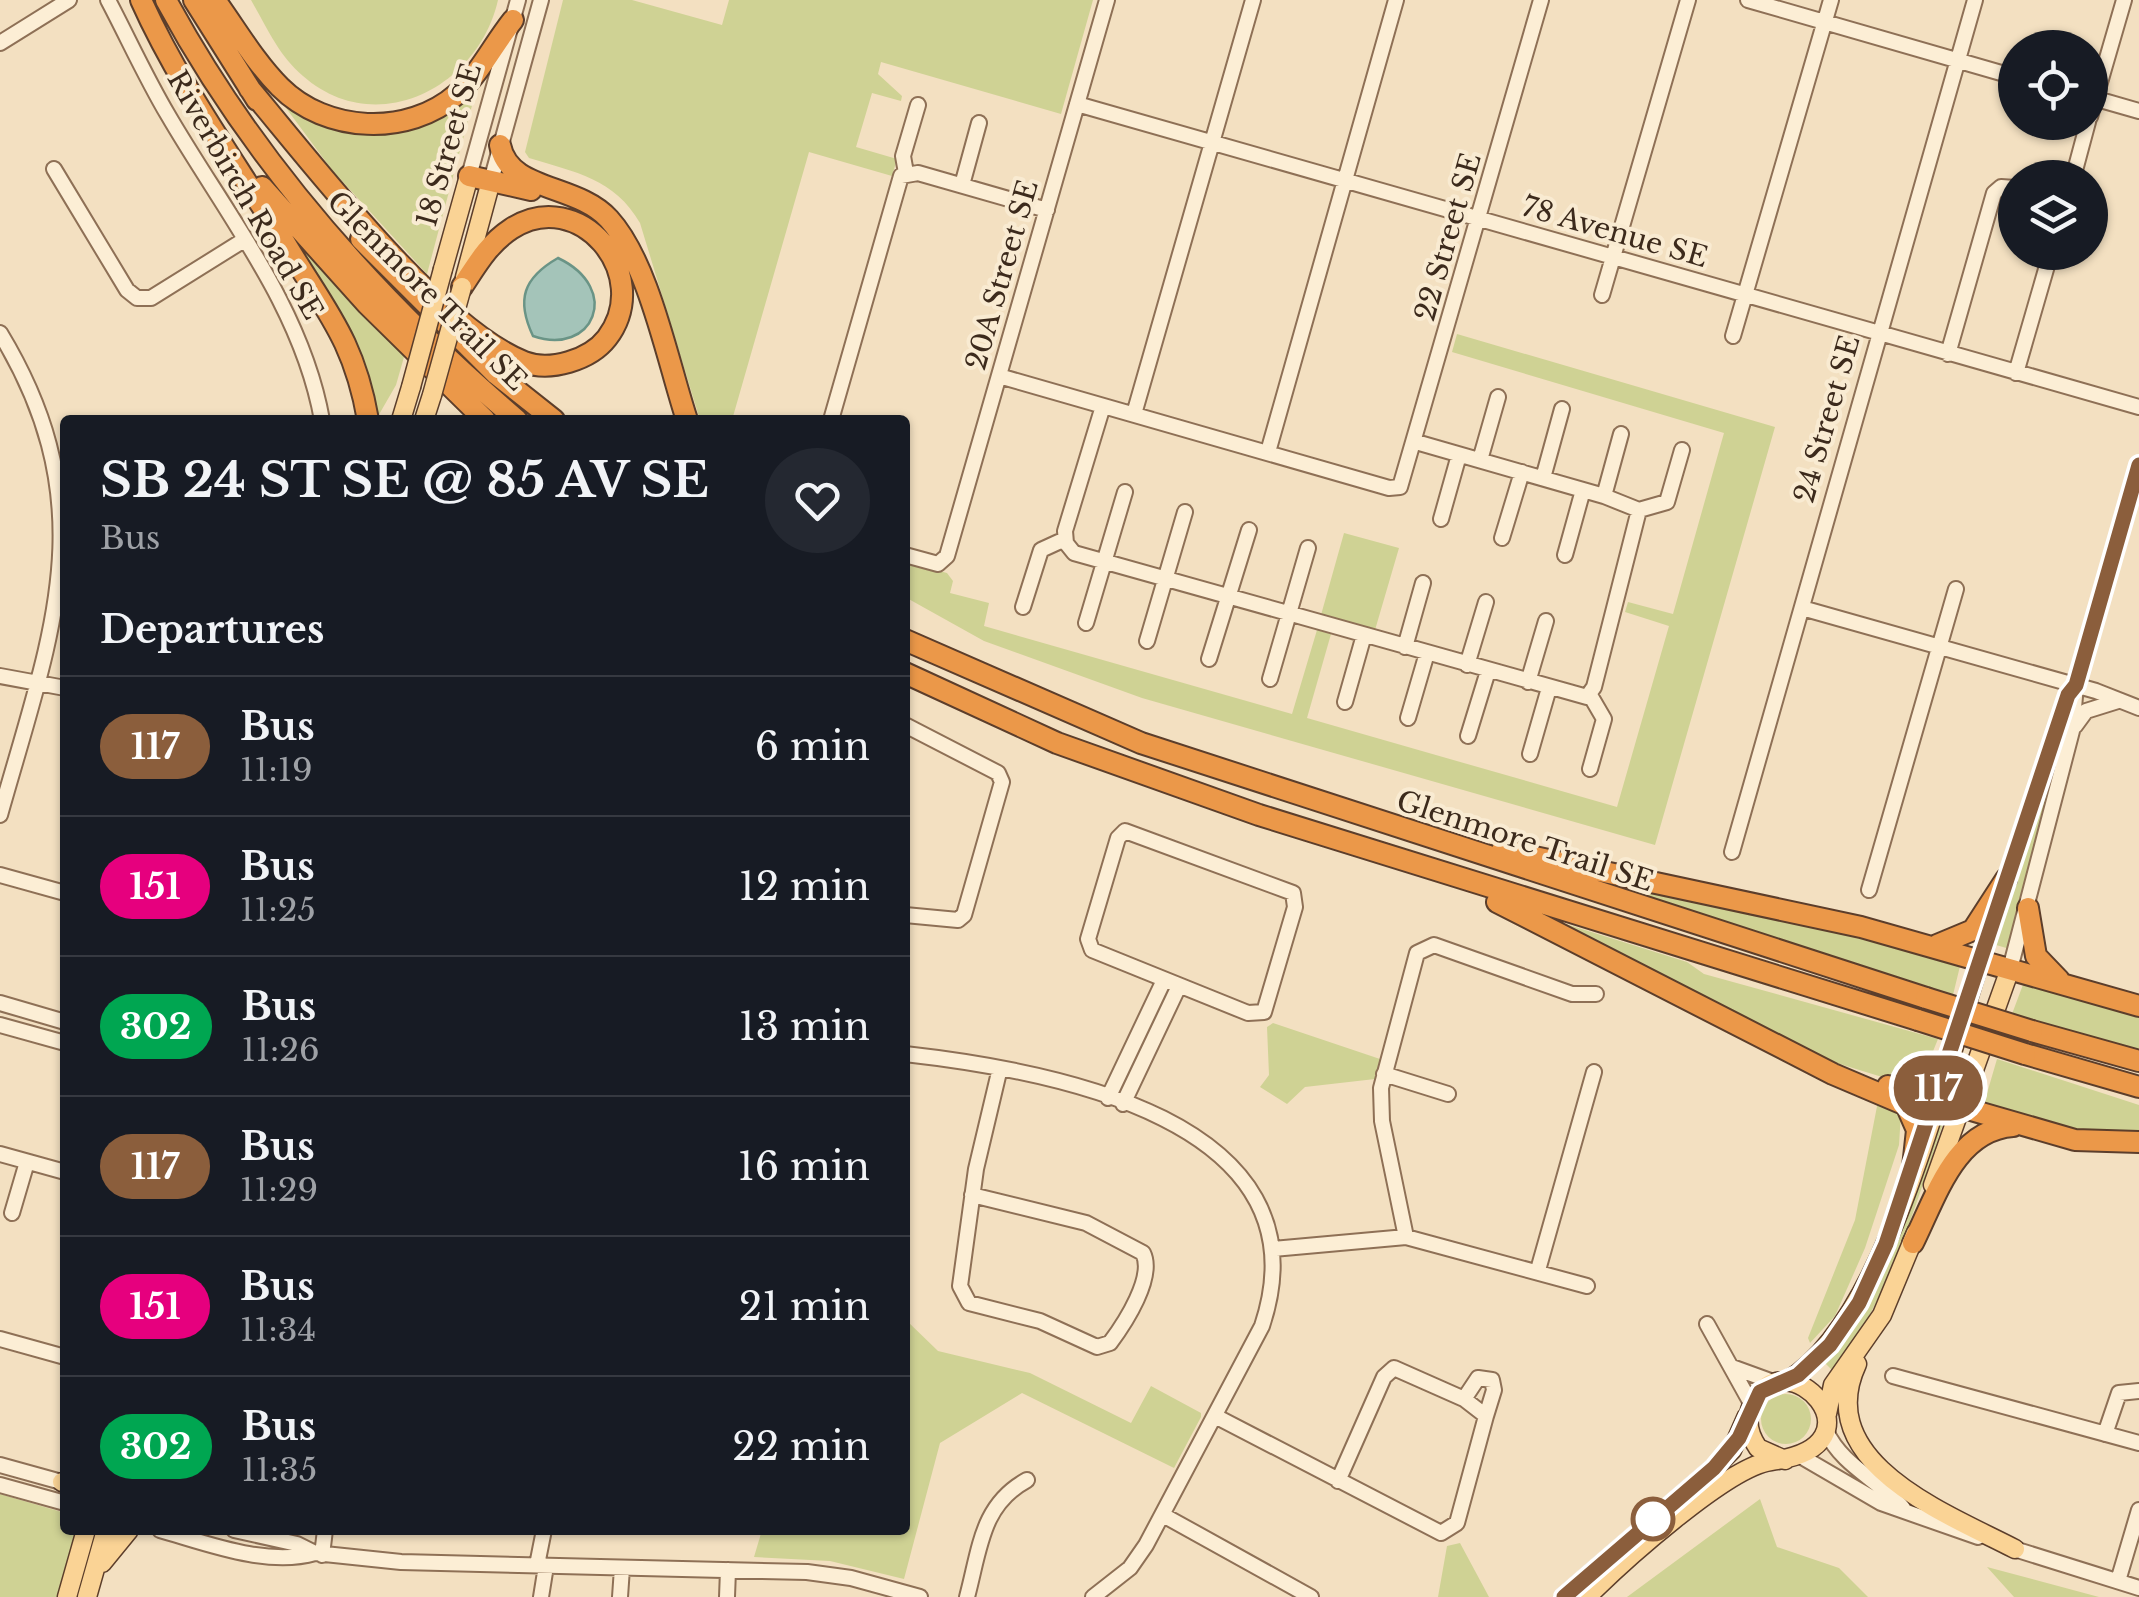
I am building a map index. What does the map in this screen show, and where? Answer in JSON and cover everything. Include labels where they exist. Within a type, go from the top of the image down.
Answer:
[{"type":"highway","points":[[141,0],[186,86],[343,332],[361,380],[367,415]]},
{"type":"highway","name":"Glenmore Trail SE","points":[[166,0],[232,105],[310,213],[384,294],[512,415]]},
{"type":"highway","name":"Glenmore Trail SE","points":[[194,0],[315,183],[392,273],[496,374],[548,415]]},
{"type":"highway","points":[[215,0],[281,88],[326,116],[369,124],[413,118],[454,96],[477,74],[516,10]]},
{"type":"highway","points":[[249,88],[366,225],[456,317],[526,363],[565,363],[606,340],[619,316],[624,287],[616,258],[600,238],[562,219],[514,226],[488,248],[462,287]]},
{"type":"highway","points":[[500,146],[503,159],[515,174],[564,189],[610,220],[624,243],[685,415]]},
{"type":"highway","points":[[236,160],[368,304],[480,415]]},
{"type":"highway","points":[[469,176],[582,201]]},
{"type":"highway","points":[[910,631],[1019,691]]},
{"type":"highway","name":"Glenmore Trail SE","points":[[910,642],[1141,744],[1926,998],[2139,1061]]},
{"type":"highway","name":"Glenmore Trail SE","points":[[910,675],[1002,721],[1095,758],[1408,863],[2139,1087]]},
{"type":"highway","points":[[910,685],[1002,721]]},
{"type":"highway","points":[[1416,833],[1936,946],[2139,1006]]},
{"type":"highway","points":[[1408,863],[1550,926],[1801,1057],[1906,1105],[1917,1130],[1913,1167]]},
{"type":"highway","points":[[1936,946],[1972,930],[2006,879]]},
{"type":"highway","points":[[2028,908],[2036,956],[2064,984]]},
{"type":"highway","points":[[1801,1057],[2075,1140],[2139,1142]]},
{"type":"highway","points":[[1913,1243],[1958,1156],[1974,1137],[1996,1128],[2025,1126]]},
{"type":"main road","name":"18 Street SE","points":[[403,415],[469,176]]},
{"type":"main road","name":"18 Street SE","points":[[426,415],[491,181]]},
{"type":"main road","points":[[1564,1597],[1714,1468],[1739,1438],[1760,1392],[1782,1382],[1830,1345],[1859,1303],[1886,1244],[1981,958]]},
{"type":"main road","points":[[1588,1597],[1728,1480],[1758,1464],[1794,1459],[1817,1446],[1833,1385],[1882,1315],[1913,1243],[2010,969]]},
{"type":"main road","points":[[1862,1344],[1847,1393],[1849,1419],[1860,1447],[1876,1466],[1938,1508],[2016,1549]]},
{"type":"main road","points":[[1782,1382],[1815,1393],[1826,1423]]},
{"type":"main road","points":[[1750,1408],[1749,1431],[1755,1443],[1766,1454],[1794,1459]]},
{"type":"main road","points":[[67,1597],[85,1535]]},
{"type":"main road","points":[[88,1591],[105,1535]]},
{"type":"main road","points":[[88,1591],[126,1535]]},
{"type":"street","points":[[0,43],[69,0]]},
{"type":"street","name":"Riverbirch Road SE","points":[[108,0],[166,112],[244,240],[302,347],[321,415]]},
{"type":"street","name":"18 Street SE","points":[[491,181],[541,0]]},
{"type":"street","name":"20A Street SE","points":[[910,556],[943,562],[1107,0]]},
{"type":"street","points":[[1134,414],[1252,0]]},
{"type":"street","points":[[999,376],[1268,452],[1396,0]]},
{"type":"street","name":"22 Street SE","points":[[1268,452],[1389,488],[1400,487],[1541,0]]},
{"type":"street","points":[[1602,295],[1688,0]]},
{"type":"street","points":[[1748,0],[1998,71]]},
{"type":"street","points":[[1733,336],[1831,0]]},
{"type":"street","name":"24 Street SE","points":[[1732,852],[1975,0]]},
{"type":"street","points":[[2108,49],[2124,0]]},
{"type":"street","name":"18 Street SE","points":[[469,176],[516,10]]},
{"type":"street","points":[[2108,102],[2139,111]]},
{"type":"street","name":"78 Avenue SE","points":[[1077,104],[2139,407]]},
{"type":"street","points":[[906,173],[903,156],[918,105]]},
{"type":"street","points":[[962,185],[979,123]]},
{"type":"street","points":[[54,169],[127,290],[137,298],[151,298],[244,240]]},
{"type":"street","points":[[906,173],[1047,210]]},
{"type":"street","points":[[832,415],[898,182],[906,173]]},
{"type":"street","points":[[1948,354],[1994,193],[1998,192]]},
{"type":"street","points":[[2016,373],[2046,270]]},
{"type":"street","points":[[0,333],[32,388],[50,439],[60,508]]},
{"type":"street","points":[[1480,460],[1498,398]]},
{"type":"street","points":[[1103,406],[1065,539],[1074,553],[1583,698],[1590,695]]},
{"type":"street","points":[[1543,478],[1562,410]]},
{"type":"street","points":[[1604,496],[1621,434]]},
{"type":"street","points":[[1416,442],[1640,510],[1667,502],[1682,450]]},
{"type":"street","points":[[1441,519],[1459,454]]},
{"type":"street","points":[[2010,969],[2072,731],[2076,685],[2139,465]]},
{"type":"street","points":[[1502,538],[1522,472]]},
{"type":"street","points":[[1564,555],[1583,490]]},
{"type":"street","points":[[1086,623],[1126,492]]},
{"type":"street","points":[[1590,769],[1604,719],[1590,695],[1640,510]]},
{"type":"street","points":[[1147,641],[1185,512]]},
{"type":"street","points":[[1209,659],[1249,530]]},
{"type":"street","points":[[1023,607],[1041,550],[1065,539]]},
{"type":"street","points":[[1270,679],[1308,548]]},
{"type":"street","points":[[0,815],[37,683],[60,575]]},
{"type":"street","points":[[1405,647],[1422,583]]},
{"type":"street","points":[[1869,890],[1956,589]]},
{"type":"street","points":[[1467,665],[1486,602]]},
{"type":"street","points":[[1802,608],[2132,704]]},
{"type":"street","points":[[1528,682],[1546,621]]},
{"type":"street","points":[[1345,702],[1364,636]]},
{"type":"street","points":[[1408,718],[1427,654]]},
{"type":"street","points":[[1468,736],[1488,671]]},
{"type":"street","points":[[0,676],[60,687]]},
{"type":"street","points":[[1981,958],[2068,695],[2076,685]]},
{"type":"street","points":[[1530,754],[1548,688]]},
{"type":"street","points":[[2072,731],[2086,711],[2132,704]]},
{"type":"street","points":[[910,728],[998,773],[1002,780],[964,914],[958,920],[910,915]]},
{"type":"street","points":[[1125,831],[1296,896],[1264,1012],[1248,1013],[1172,983],[1102,956],[1089,944],[1118,838],[1125,831]]},
{"type":"street","points":[[0,874],[60,892]]},
{"type":"street","points":[[1406,1237],[1380,1111],[1384,1074],[1415,956],[1424,947],[1441,946],[1572,994],[1596,994]]},
{"type":"street","points":[[1116,1101],[1172,983]]},
{"type":"street","points":[[0,1003],[60,1021]]},
{"type":"street","points":[[0,1024],[60,1042]]},
{"type":"street","points":[[910,1055],[1000,1068],[1116,1101],[1186,1130],[1224,1155],[1254,1194],[1273,1250],[1271,1294],[1262,1326],[1216,1416],[1130,1568],[1093,1597]]},
{"type":"street","points":[[972,1195],[1086,1224],[1143,1253],[1147,1264],[1142,1282],[1110,1343],[1097,1346],[1040,1321],[963,1298],[960,1286],[972,1195],[1000,1068]]},
{"type":"street","points":[[1538,1270],[1594,1072]]},
{"type":"street","points":[[1384,1074],[1448,1094]]},
{"type":"street","points":[[0,1154],[60,1171]]},
{"type":"street","points":[[12,1213],[27,1162]]},
{"type":"street","points":[[1273,1250],[1406,1237],[1588,1286]]},
{"type":"street","points":[[1707,1324],[1750,1408]]},
{"type":"street","points":[[0,1339],[60,1357]]},
{"type":"street","points":[[1731,1366],[1782,1382]]},
{"type":"street","points":[[1338,1481],[1388,1372],[1401,1368],[1464,1400],[1486,1416]]},
{"type":"street","points":[[1893,1376],[2139,1443]]},
{"type":"street","points":[[1216,1416],[1436,1532],[1447,1532],[1457,1523],[1494,1390],[1492,1380],[1478,1378],[1464,1400]]},
{"type":"street","points":[[2106,1434],[2119,1393],[2139,1391]]},
{"type":"street","points":[[1826,1423],[1834,1448],[1904,1508]]},
{"type":"street","points":[[1794,1459],[1881,1503],[2139,1588]]},
{"type":"street","points":[[0,1465],[60,1481]]},
{"type":"street","points":[[968,1597],[992,1512],[1004,1493],[1027,1480]]},
{"type":"street","points":[[0,1484],[60,1502]]},
{"type":"street","points":[[2118,1581],[2139,1510]]},
{"type":"street","points":[[1163,1515],[1311,1597]]},
{"type":"street","points":[[181,1535],[296,1559],[319,1554],[401,1562],[828,1574],[920,1597]]},
{"type":"street","points":[[256,1535],[297,1544],[319,1554]]},
{"type":"street","points":[[319,1554],[323,1535]]},
{"type":"street","points":[[541,1597],[544,1535]]},
{"type":"street","points":[[620,1597],[622,1568]]},
{"type":"street","points":[[728,1570],[728,1597]]},
{"type":"green space","points":[[251,0],[498,0],[487,31],[469,58],[447,80],[420,95],[392,103],[361,104],[332,95],[294,68]]},
{"type":"green space","points":[[563,0],[632,0],[722,25],[729,0],[1093,0],[1061,114],[881,62],[878,74],[902,96],[901,101],[872,93],[856,147],[897,159],[892,176],[809,152],[733,415],[698,415],[640,223],[630,208],[592,179],[529,158],[525,152]]},
{"type":"green space","points":[[260,73],[365,130],[478,83],[427,274],[332,170]]},
{"type":"green space","points":[[285,227],[406,350],[396,385],[376,415]]},
{"type":"green space","points":[[1457,334],[1775,427],[1655,845],[1142,698],[984,641],[910,600],[910,563],[947,573],[953,581],[950,593],[989,603],[984,626],[1292,714],[1317,630],[1331,634],[1307,718],[1617,807],[1669,626],[1625,612],[1628,602],[1673,614],[1724,433],[1452,352]]},
{"type":"green space","points":[[1344,533],[1399,548],[1375,630],[1321,615]]},
{"type":"green space","points":[[2048,781],[2051,782],[2010,949],[1996,945]]},
{"type":"green space","points":[[1600,878],[1845,928],[1961,962],[1953,995],[1598,882]]},
{"type":"green space","points":[[1553,920],[1687,962],[1704,974],[1938,1039],[1918,1088],[1830,1061]]},
{"type":"green space","points":[[2024,982],[2139,1016],[2139,1052],[2012,1014]]},
{"type":"green space","points":[[1273,1023],[1380,1059],[1375,1079],[1305,1087],[1287,1104],[1260,1087],[1269,1075],[1267,1027]]},
{"type":"green space","points":[[1997,1059],[2139,1105],[2139,1136],[2043,1125],[1983,1107]]},
{"type":"green space","points":[[1879,1096],[1901,1113],[1899,1145],[1865,1248],[1835,1316],[1810,1343],[1808,1338],[1855,1220]]},
{"type":"green space","points":[[1936,1115],[1945,1118],[1899,1250],[1870,1313],[1834,1372],[1823,1361],[1863,1305],[1878,1275],[1904,1213]]},
{"type":"green space","points":[[910,1324],[938,1351],[1030,1373],[1131,1423],[1151,1386],[1201,1413],[1174,1468],[1022,1393],[940,1443],[904,1579],[830,1561],[754,1557],[761,1535],[910,1535]]},
{"type":"green space","points":[[1786,1394],[1804,1401],[1811,1419],[1804,1437],[1786,1444],[1768,1437],[1761,1419],[1768,1401]]},
{"type":"green space","points":[[0,1494],[60,1512],[60,1535],[77,1535],[59,1597],[0,1597]]},
{"type":"green space","points":[[1760,1499],[1777,1547],[1839,1568],[1868,1597],[1627,1597]]},
{"type":"green space","points":[[1460,1543],[1489,1597],[1438,1597],[1447,1546]]},
{"type":"green space","points":[[1987,1567],[2099,1597],[2014,1597]]},
{"type":"water","points":[[558,258],[578,271],[590,286],[594,302],[584,329],[571,337],[554,340],[533,336],[524,301],[530,282]]},
{"type":"bus line","name":"117","points":[[1564,1597],[1599,1562],[1714,1468],[1732,1450],[1760,1392],[1808,1367],[1838,1336],[1859,1303],[1886,1244],[2068,695],[2076,685],[2139,465]]}]
